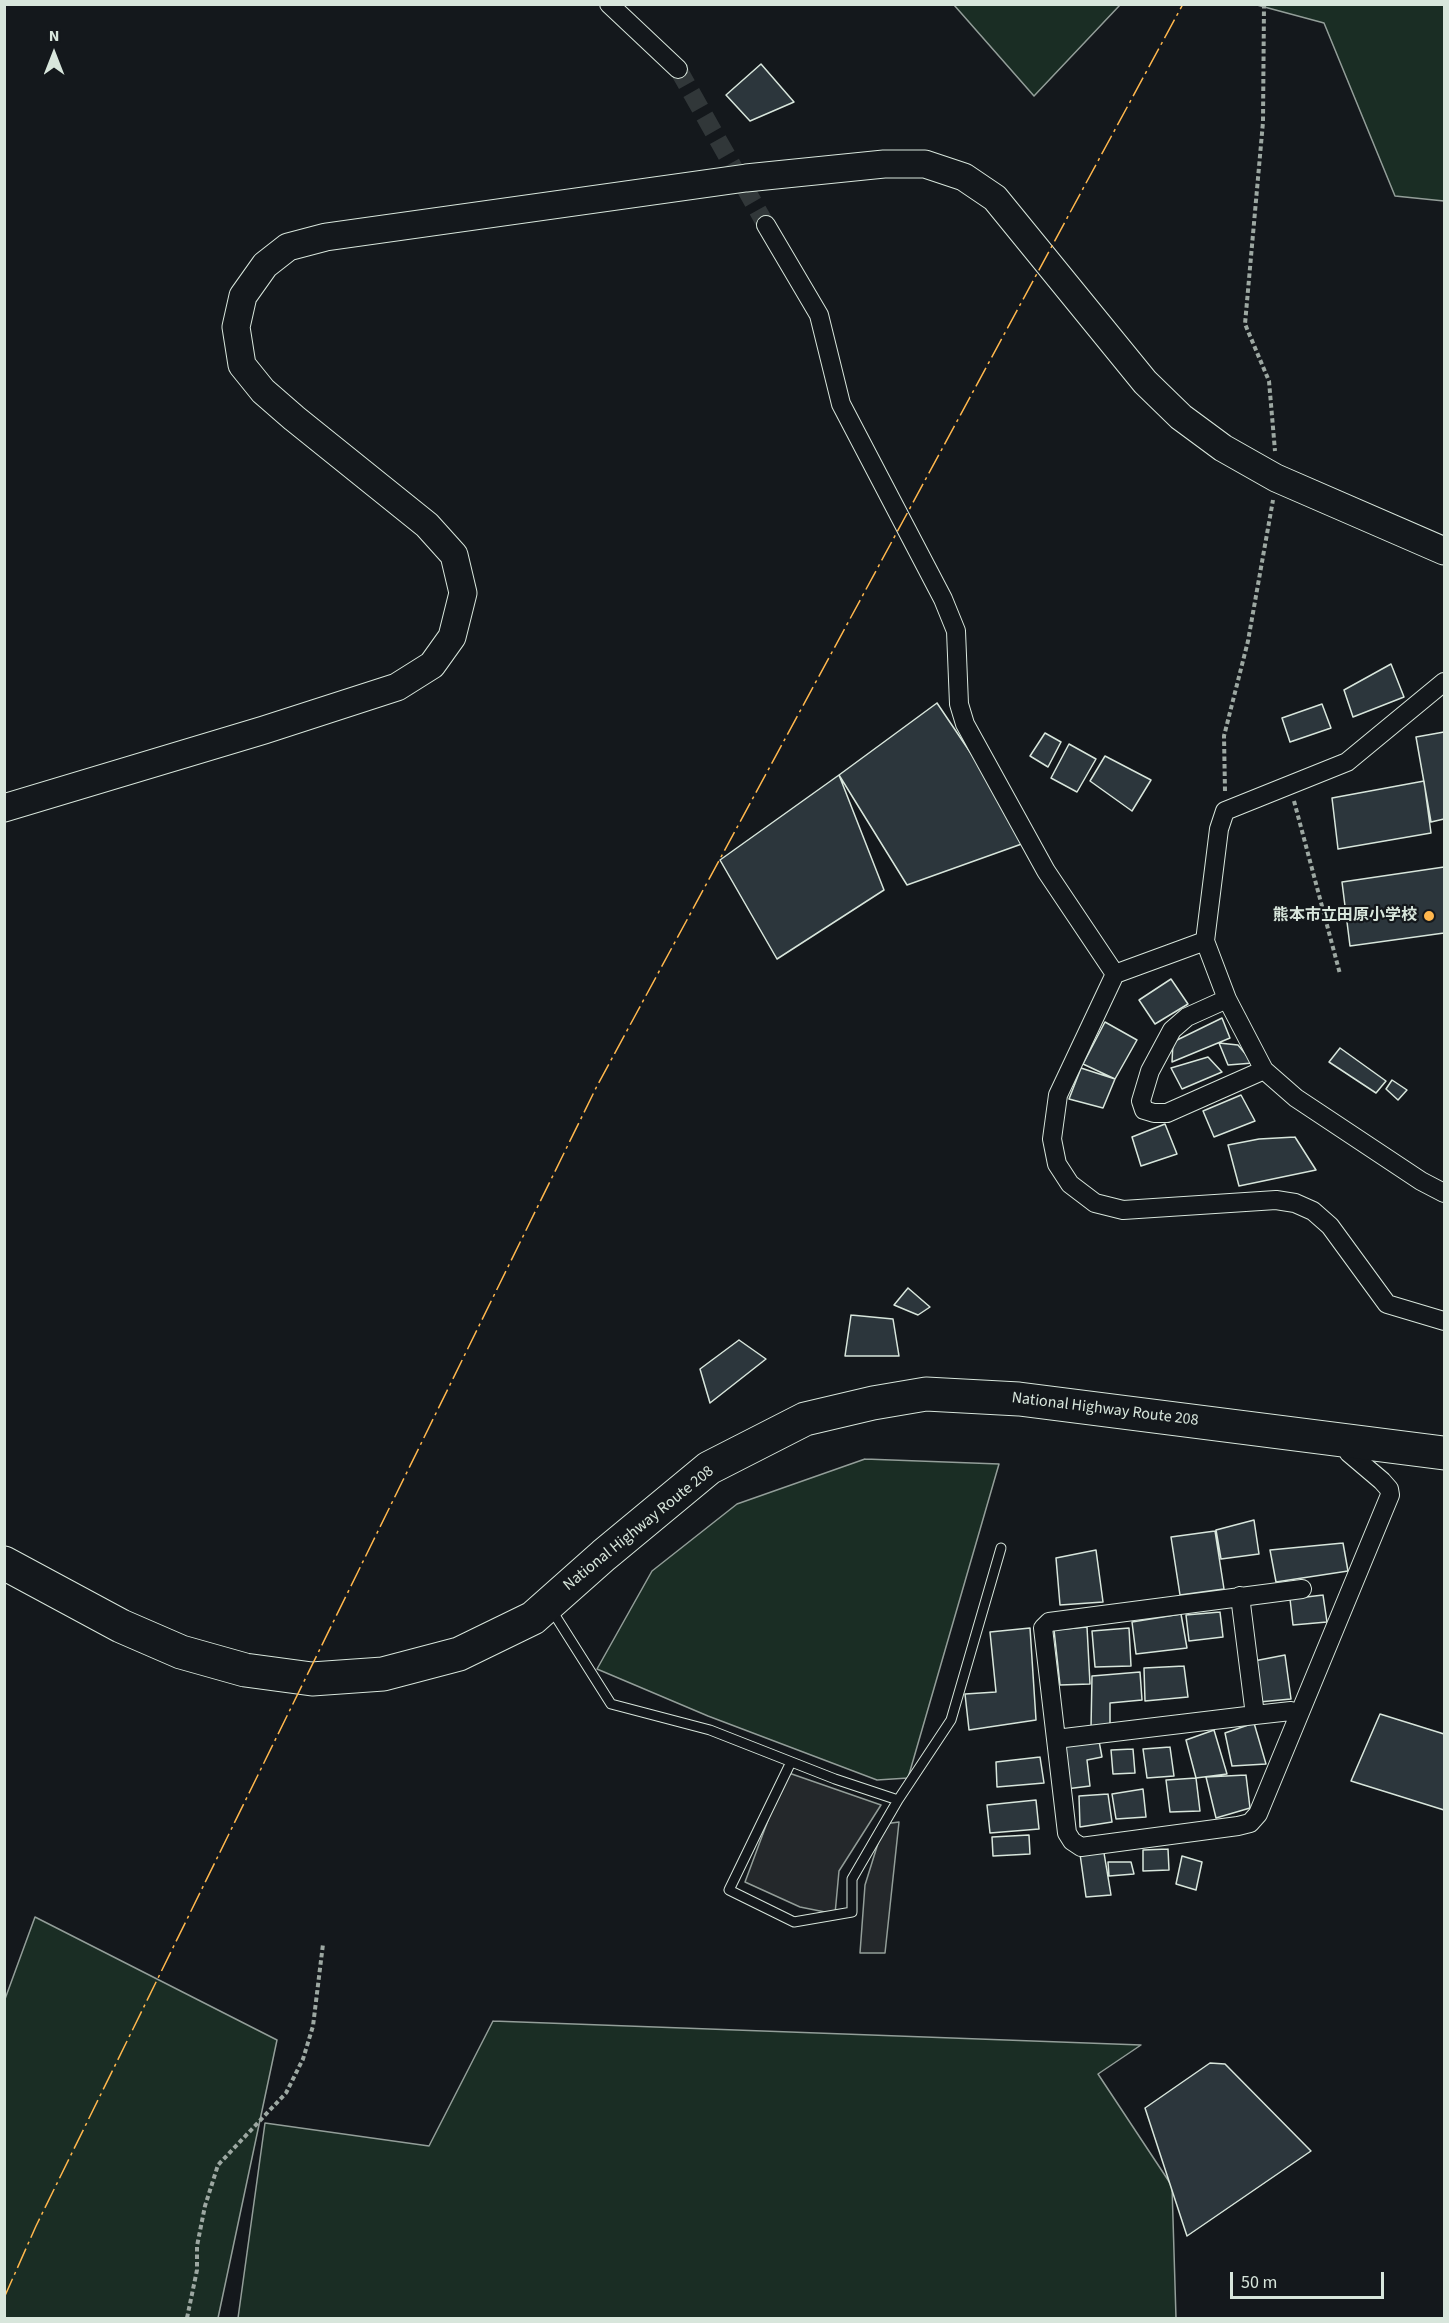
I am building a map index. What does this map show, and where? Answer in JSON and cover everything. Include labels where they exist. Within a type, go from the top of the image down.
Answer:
[{"type":"highway","name":"National Highway Route 208","points":[[4,1563],[121,1626],[181,1652],[245,1670],[312,1679],[383,1674],[459,1654],[532,1618],[709,1468],[805,1419],[873,1403],[926,1394],[1019,1399],[1351,1440],[1444,1454]]},
{"type":"street","points":[[609,4],[678,69]]},
{"type":"street","points":[[4,808],[264,730],[397,687],[432,665],[452,637],[463,593],[454,555],[427,525],[263,391],[242,365],[236,327],[243,296],[265,265],[288,247],[326,237],[746,178],[884,164],[925,165],[964,177],[995,198],[1152,389],[1181,417],[1223,448],[1276,478],[1444,551]]},
{"type":"street","points":[[766,225],[819,315],[841,404],[914,538],[944,599],[956,631],[958,704],[966,724],[1046,870],[1115,974]]},
{"type":"street","points":[[1444,682],[1347,762],[1225,811],[1219,829],[1205,941],[1227,999],[1264,1070],[1296,1098],[1421,1181],[1444,1193]]},
{"type":"street","points":[[1205,941],[1115,974],[1058,1095],[1052,1139],[1057,1164],[1070,1184],[1095,1203],[1123,1210],[1276,1200],[1295,1203],[1313,1211],[1330,1226],[1388,1304],[1444,1321]]},
{"type":"street","points":[[1227,999],[1187,1017],[1172,1030],[1150,1071],[1141,1101],[1144,1110],[1167,1113],[1264,1070]]},
{"type":"street","points":[[1302,1589],[1049,1622],[1043,1628],[1067,1833],[1081,1847],[1250,1823],[1258,1814],[1390,1495],[1389,1489],[1382,1481],[1349,1453],[1351,1440]]},
{"type":"street","points":[[1240,1596],[1255,1715]]},
{"type":"street","points":[[1056,1739],[1291,1711],[1298,1714]]},
{"type":"lane","points":[[791,1762],[729,1890],[794,1922],[852,1912],[852,1879],[898,1800],[951,1720],[1001,1548]]},
{"type":"lane","points":[[548,1604],[611,1704],[710,1730],[898,1800]]},
{"type":"path","points":[[1225,811],[1224,736],[1248,641],[1276,478],[1269,381],[1245,324],[1263,122],[1264,4]]},
{"type":"path","points":[[1290,786],[1307,840],[1340,974]]},
{"type":"path","points":[[187,2319],[187,2306],[197,2270],[197,2246],[205,2206],[218,2165],[286,2093],[303,2059],[313,2026],[323,1944]]},
{"type":"green space","points":[[954,5],[1120,5],[1034,96]]},
{"type":"green space","points":[[1257,5],[1444,5],[1444,201],[1395,196],[1324,23]]},
{"type":"green space","points":[[865,1459],[999,1464],[908,1778],[877,1780],[708,1716],[597,1669],[652,1571],[737,1504]]},
{"type":"green space","points":[[35,1917],[277,2040],[218,2318],[5,2318],[5,1999]]},
{"type":"green space","points":[[493,2021],[1141,2045],[1098,2074],[1172,2186],[1176,2318],[238,2318],[265,2123],[429,2146]]},
{"type":"shaded area","points":[[786,1772],[881,1805],[839,1871],[835,1914],[800,1907],[745,1882]]},
{"type":"shaded area","points":[[899,1822],[885,1953],[860,1953],[865,1885],[884,1824]]},
{"type":"building","points":[[761,64],[794,102],[750,121],[726,95]]},
{"type":"building","points":[[1391,664],[1404,697],[1353,717],[1344,690]]},
{"type":"building","points":[[937,703],[1030,841],[907,885],[839,775]]},
{"type":"building","points":[[1322,704],[1331,728],[1290,742],[1282,718]]},
{"type":"building","points":[[1444,732],[1444,819],[1431,822],[1416,737]]},
{"type":"building","points":[[1045,733],[1061,742],[1048,767],[1030,756]]},
{"type":"building","points":[[1069,744],[1096,759],[1077,792],[1051,778]]},
{"type":"building","points":[[1105,756],[1151,780],[1132,811],[1090,781]]},
{"type":"building","points":[[839,775],[884,890],[777,959],[720,860]]},
{"type":"building","points":[[1424,781],[1431,833],[1338,849],[1332,798]]},
{"type":"building","points":[[1444,867],[1444,933],[1350,946],[1342,882]]},
{"type":"building","points":[[1171,979],[1188,1004],[1155,1024],[1139,1000]]},
{"type":"building","points":[[1222,1018],[1230,1038],[1172,1062],[1173,1042]]},
{"type":"building","points":[[1105,1022],[1137,1040],[1115,1079],[1083,1064]]},
{"type":"building","points":[[1219,1043],[1238,1045],[1253,1063],[1228,1065]]},
{"type":"building","points":[[1340,1048],[1386,1081],[1376,1093],[1329,1062]]},
{"type":"building","points":[[1208,1057],[1222,1072],[1182,1089],[1171,1068]]},
{"type":"building","points":[[1081,1068],[1115,1079],[1103,1108],[1069,1099]]},
{"type":"building","points":[[1392,1080],[1407,1090],[1398,1100],[1386,1089]]},
{"type":"building","points":[[1241,1095],[1255,1121],[1214,1137],[1203,1111]]},
{"type":"building","points":[[1165,1124],[1177,1154],[1141,1166],[1132,1137]]},
{"type":"building","points":[[1295,1137],[1316,1170],[1239,1186],[1228,1145],[1259,1139]]},
{"type":"building","points":[[908,1288],[930,1307],[918,1315],[894,1305]]},
{"type":"building","points":[[851,1315],[893,1319],[899,1356],[845,1356]]},
{"type":"building","points":[[739,1340],[766,1359],[710,1403],[700,1369]]},
{"type":"building","points":[[1254,1520],[1259,1554],[1221,1559],[1216,1530]]},
{"type":"building","points":[[1215,1531],[1224,1589],[1180,1595],[1171,1537]]},
{"type":"building","points":[[1343,1543],[1348,1571],[1276,1582],[1270,1550]]},
{"type":"building","points":[[1096,1550],[1103,1602],[1060,1605],[1056,1558]]},
{"type":"building","points":[[1323,1595],[1327,1622],[1293,1625],[1290,1599]]},
{"type":"building","points":[[1220,1612],[1223,1637],[1189,1641],[1186,1615]]},
{"type":"building","points":[[1181,1614],[1187,1648],[1136,1654],[1132,1622]]},
{"type":"building","points":[[1087,1627],[1090,1684],[1060,1685],[1054,1630]]},
{"type":"building","points":[[1030,1628],[1036,1720],[969,1730],[965,1694],[996,1692],[990,1632]]},
{"type":"building","points":[[1129,1628],[1131,1666],[1095,1667],[1092,1631]]},
{"type":"building","points":[[1285,1655],[1291,1699],[1259,1702],[1254,1661]]},
{"type":"building","points":[[1184,1666],[1188,1697],[1145,1701],[1144,1668]]},
{"type":"building","points":[[1140,1672],[1142,1700],[1110,1703],[1110,1725],[1091,1728],[1092,1676]]},
{"type":"building","points":[[1380,1714],[1444,1734],[1444,1810],[1351,1781]]},
{"type":"building","points":[[1254,1723],[1266,1764],[1232,1766],[1225,1733]]},
{"type":"building","points":[[1214,1730],[1227,1774],[1196,1778],[1186,1740]]},
{"type":"building","points":[[1099,1741],[1102,1757],[1087,1760],[1090,1786],[1066,1789],[1061,1745]]},
{"type":"building","points":[[1170,1747],[1174,1776],[1147,1778],[1143,1749]]},
{"type":"building","points":[[1133,1749],[1135,1773],[1113,1774],[1111,1750]]},
{"type":"building","points":[[1040,1757],[1044,1783],[997,1787],[996,1762]]},
{"type":"building","points":[[1246,1775],[1250,1808],[1216,1818],[1206,1777]]},
{"type":"building","points":[[1196,1778],[1200,1811],[1170,1812],[1166,1780]]},
{"type":"building","points":[[1143,1789],[1146,1817],[1116,1819],[1112,1794]]},
{"type":"building","points":[[1108,1794],[1112,1822],[1080,1827],[1079,1796]]},
{"type":"building","points":[[1036,1800],[1039,1829],[990,1833],[987,1805]]},
{"type":"building","points":[[1029,1835],[1030,1854],[993,1856],[992,1837]]},
{"type":"building","points":[[1168,1849],[1169,1870],[1143,1871],[1143,1850]]},
{"type":"building","points":[[1104,1853],[1111,1895],[1086,1897],[1080,1854]]},
{"type":"building","points":[[1182,1856],[1202,1862],[1196,1890],[1176,1884]]},
{"type":"building","points":[[1108,1862],[1131,1862],[1134,1874],[1109,1876]]},
{"type":"building","points":[[1210,2063],[1225,2064],[1311,2151],[1187,2236],[1145,2108]]},
{"type":"tunnel","points":[[678,69],[766,225]]},
{"type":"power","points":[[4,2298],[36,2226],[597,1086],[1183,4]]},
{"type":"place","name":"熊本市立田原小学校","points":[[1429,916]]}]
